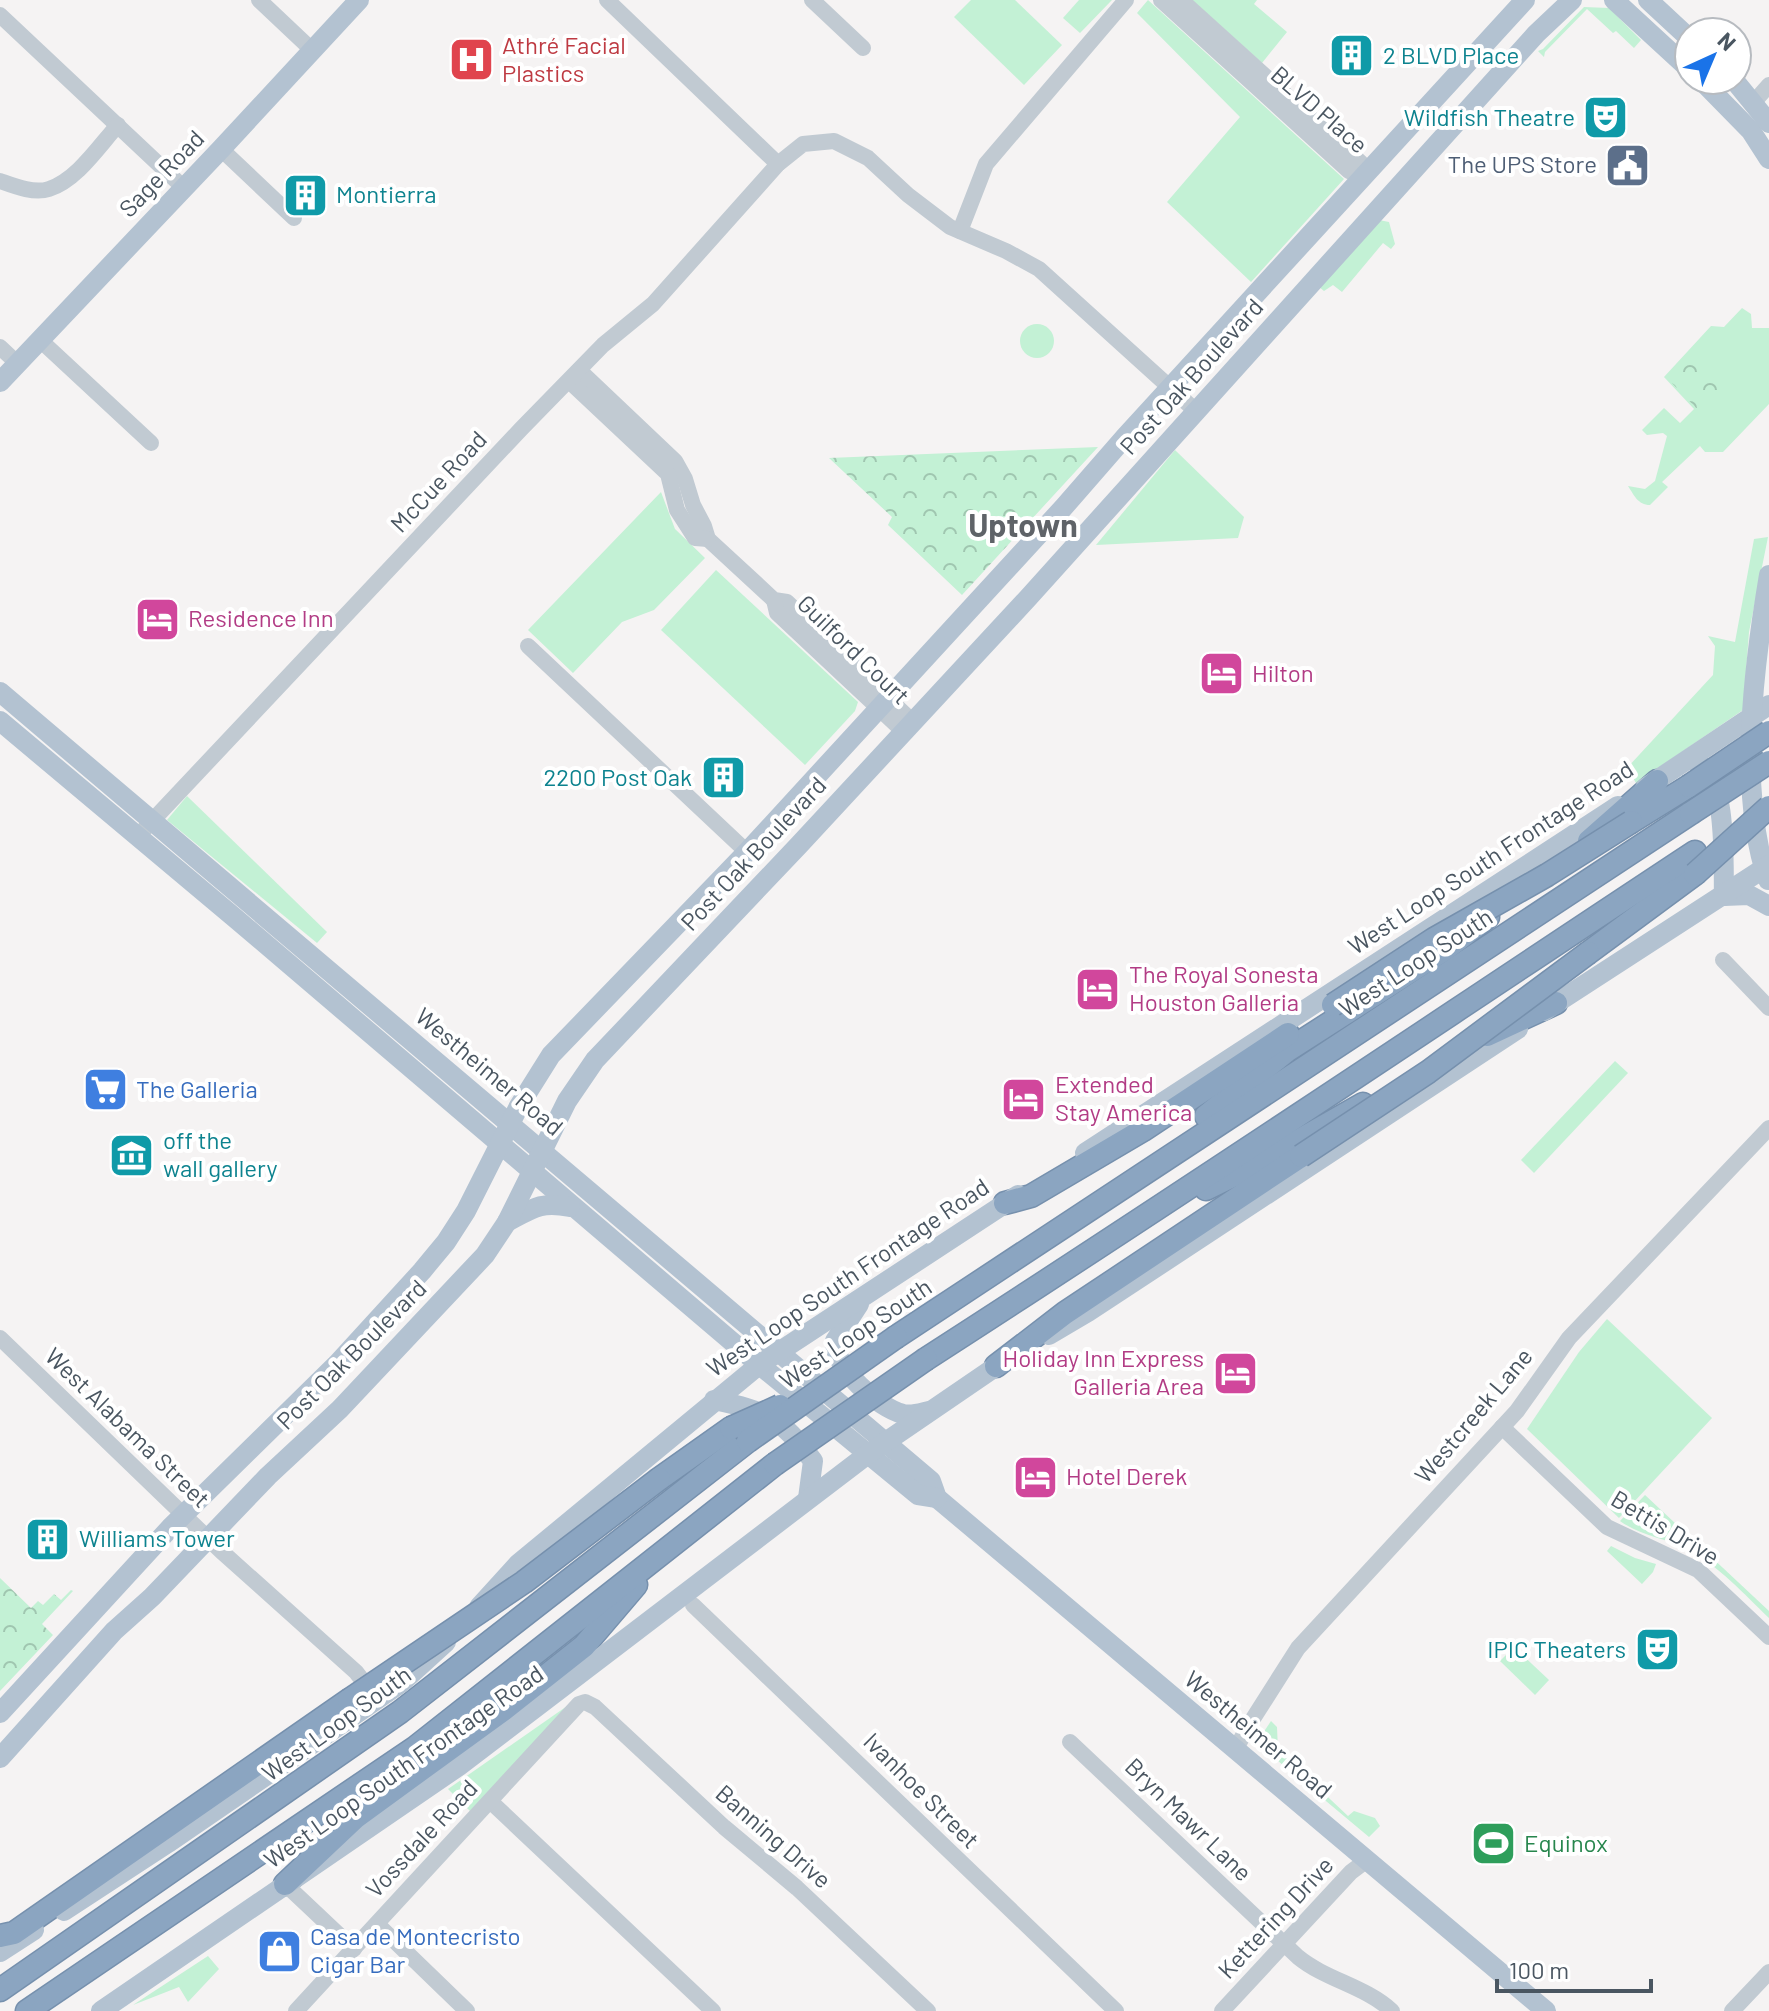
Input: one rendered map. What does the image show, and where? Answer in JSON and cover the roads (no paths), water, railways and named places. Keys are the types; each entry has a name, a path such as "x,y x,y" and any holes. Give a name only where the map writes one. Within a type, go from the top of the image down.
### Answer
{"highway":[{"path":"1005,1203 1031,1196 1143,1130 1434,939 1547,875 1769,732"},
{"name":"West Loop South","path":"0,1990 400,1712 740,1435 821,1388 1769,762"},
{"path":"1111,1194 1288,1050 1447,948 1588,841 1657,781"},
{"path":"996,1366 1065,1313 1428,1072 1588,953 1769,805"},
{"path":"27,2011 416,1747 775,1464 926,1359 1148,1217 1229,1159 1695,863"},
{"path":"1148,1217 1263,1161 1470,1043 1556,1003"},
{"path":"0,1936 14,1933 348,1711 659,1479 740,1435"},
{"path":"285,1884 356,1817 503,1710 584,1646 667,1548"},
{"path":"35,2011 62,1989"}],"main road":[{"name":"Sage Road","path":"0,382 359,0"},
{"name":"Post Oak Boulevard","path":"0,1713 183,1516 337,1364 413,1280 456,1227 510,1124 551,1055 747,852 1525,0"},
{"name":"Post Oak Boulevard","path":"0,1758 114,1631 152,1597 268,1476 340,1409 492,1247 567,1101 595,1060 909,727 1536,34 1572,0"},
{"path":"1614,0 1673,54"},
{"path":"1648,0 1673,23"},
{"path":"1717,96 1751,131 1769,159"},
{"path":"1749,96 1769,123"},
{"path":"1364,177 1388,200"},
{"path":"1024,551 1048,574"},
{"path":"1767,872 1754,801 1761,710 1756,659 1769,575"},
{"name":"Westheimer Road","path":"0,692 48,734 235,918 343,1011 759,1365 918,1495 937,1498"},
{"path":"0,709 12,719 48,734"},
{"name":"West Loop South Frontage Road","path":"0,1952 168,1843 348,1711 401,1683 426,1662 518,1564 721,1394 779,1350 1657,781 1761,710"},
{"name":"Westheimer Road","path":"0,721 294,942 931,1481 937,1498 1546,2011"},
{"path":"1688,760 1711,774 1724,831 1724,896 1749,895 1769,906"},
{"name":"West Loop South Frontage Road","path":"101,2011 459,1766 808,1498 996,1366 1088,1312 1556,1003 1767,872"},
{"path":"235,918 246,919 294,942"},
{"path":"677,925 702,947"},
{"path":"343,1011 392,1040 401,1032"},
{"path":"507,1222 539,1204 573,1207"},
{"path":"413,1280 431,1300 422,1321"},
{"path":"866,1294 835,1341 838,1359 865,1390 895,1411 906,1415 932,1410"},
{"path":"723,1334 735,1370 721,1394 772,1416 794,1435 813,1461 808,1498"},
{"path":"337,1364 332,1391 340,1409"},
{"path":"0,1713 21,1733"}],"street":[{"path":"259,0 312,50"},
{"path":"607,0 778,164"},
{"path":"812,0 863,48"},
{"path":"960,231 986,164 1126,0"},
{"name":"BLVD Place","path":"1161,0 1349,171 1364,177"},
{"name":"BLVD Place","path":"1181,0 1361,163 1364,177"},
{"path":"0,15 184,188"},
{"path":"1754,102 1769,85"},
{"path":"0,181 17,187 47,190 77,170 118,125"},
{"name":"McCue Road","path":"144,830 574,375 603,345 653,304 778,164 803,144 834,141 868,158 908,195 960,231 1039,269 1197,412"},
{"path":"221,149 294,218"},
{"path":"39,339 151,443"},
{"path":"0,347 17,363"},
{"name":"Guilford Court","path":"574,375 607,406 668,474 677,510 695,538 708,539 774,600 777,613 909,727"},
{"path":"528,646 747,852"},
{"path":"1723,960 1769,1008"},
{"name":"Westcreek Lane","path":"1235,1750 1298,1648 1502,1427 1531,1393 1569,1338 1769,1128"},
{"name":"West Alabama Street","path":"0,1338 183,1516 364,1681 366,1699 348,1711"},
{"name":"Bettis Drive","path":"1502,1427 1607,1527 1698,1570 1769,1637"},
{"name":"Ivanhoe Street","path":"693,1605 865,1767 907,1814 1116,2011"},
{"name":"Vossdale Road","path":"298,2010 579,1704 585,1702"},
{"name":"Banning Drive","path":"585,1702 595,1707 724,1827 797,1888 928,2011"},
{"name":"Bryn Mawr Lane","path":"1070,1742 1284,1945 1318,1972 1375,1998 1392,2011"},
{"path":"490,1801 713,2011"},
{"name":"Kettering Drive","path":"1222,2011 1351,1872 1367,1860"},
{"path":"285,1884 354,1949"},
{"path":"377,1924 467,2011"},
{"path":"1732,2011 1769,1972"}],"place":[{"name":"2 BLVD Place","path":"1352,56"},
{"name":"Athré Facial Plastics","path":"471,60"},
{"name":"Wildfish Theatre","path":"1606,118"},
{"name":"The UPS Store","path":"1628,165"},
{"name":"Montierra","path":"305,195"},
{"name":"Residence Inn","path":"157,619"},
{"name":"Hilton","path":"1221,674"},
{"name":"2200 Post Oak","path":"723,778"},
{"name":"The Royal Sonesta Houston Galleria","path":"1098,989"},
{"name":"The Galleria","path":"105,1090"},
{"name":"Extended Stay America","path":"1024,1099"},
{"name":"off the wall gallery","path":"132,1155"},
{"name":"Holiday Inn Express Galleria Area","path":"1235,1373"},
{"name":"Hotel Derek","path":"1035,1477"},
{"name":"Williams Tower","path":"48,1539"},
{"name":"IPIC Theaters","path":"1657,1650"},
{"name":"Equinox","path":"1493,1844"},
{"name":"Casa de Montecristo Cigar Bar","path":"279,1951"}],"district":[{"name":"Uptown","path":"1023,526"}]}
